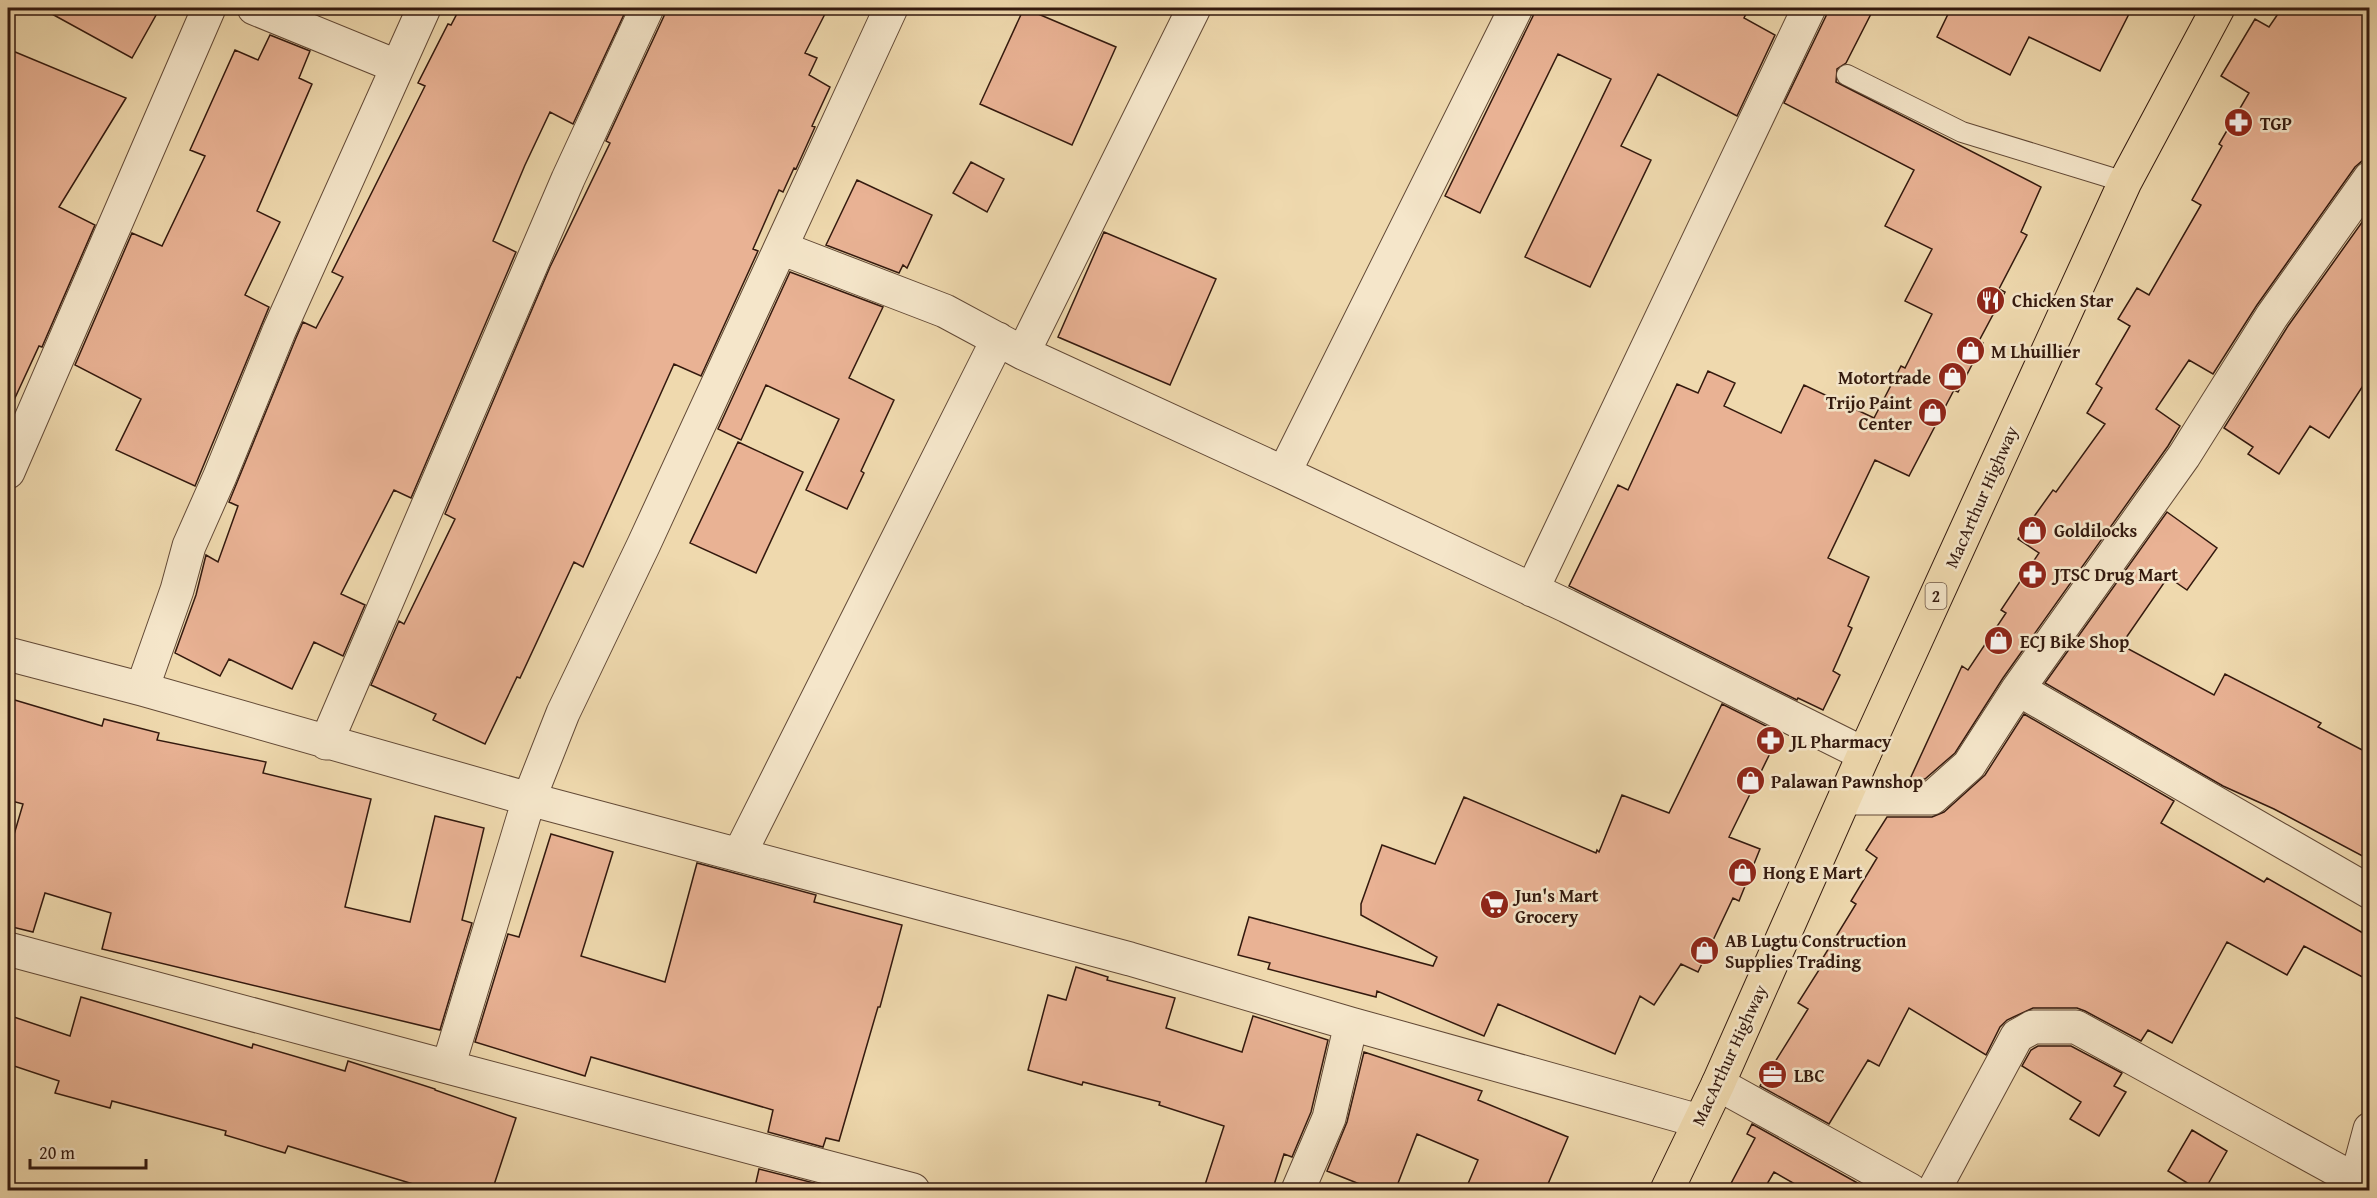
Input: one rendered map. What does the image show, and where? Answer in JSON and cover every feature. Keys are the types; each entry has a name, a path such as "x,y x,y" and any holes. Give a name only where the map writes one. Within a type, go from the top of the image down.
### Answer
{"highway":[{"name":"MacArthur Highway","path":"1667,1191 1718,1083 1864,754 2124,182 2218,8"}],"street":[{"path":"8,472 209,8"},
{"path":"254,8 396,66"},
{"path":"142,688 177,590 189,546 220,477 279,331 424,8"},
{"path":"326,742 568,179 647,8"},
{"path":"448,1067 530,799 563,713 644,544 891,8"},
{"path":"739,855 1010,346 1194,8"},
{"path":"1284,473 1516,8"},
{"path":"1532,590 1809,8"},
{"path":"1845,798 1932,798 1969,765 2018,689 2184,456 2272,316 2370,178"},
{"path":"781,248 945,311 1010,346 1532,590 1864,754"},
{"path":"8,654 142,688 530,799 1130,959 1351,1024 1699,1121"},
{"path":"2018,689 2370,892"},
{"path":"8,949 913,1191"},
{"path":"1298,1191 1329,1118 1351,1024"},
{"path":"1934,1191 2017,1036 2033,1027 2076,1027 2363,1184 2370,1129"},
{"path":"1718,1083 1910,1191"}],"lane":[{"path":"1846,75 1962,132 2124,182"}],"building":[{"path":"41,8 160,8 132,58"},
{"path":"460,8 627,8 573,124 550,112 525,165 493,241 516,252 411,498 394,490 341,594 365,605 343,656 314,642 292,689 229,659 220,676 175,653 196,595 206,555 218,562 238,506 229,502 296,338 303,322 316,328 343,277 332,272 425,86 418,83 448,24 451,25"},
{"path":"666,8 828,8 805,53 817,58 809,75 830,87 796,169 794,168 783,192 779,190 753,249 758,251 701,376 674,364 583,567 574,562 520,678 517,677 485,744 433,720 436,714 371,685 399,621 404,624 455,519 445,514 550,267 610,143 606,141"},
{"path":"1024,8 1116,47 1072,145 980,104"},
{"path":"1535,8 1749,8 1744,18 1775,35 1737,116 1658,74 1621,146 1651,160 1590,287 1525,257 1611,79 1558,54 1480,213 1445,196"},
{"path":"1828,8 1874,8 1846,63 1837,69 1836,82 2041,187 2021,232 2027,235 1999,289 2005,292 1979,341 1983,343 1958,392 1954,390 1909,476 1875,460 1828,558 1869,577 1848,626 1852,628 1833,671 1840,675 1823,710 1798,698 1797,700 1569,586 1618,485 1628,490 1677,384 1698,393 1708,371 1735,383 1724,406 1781,433 1804,385 1874,418 1901,366 1905,368 1932,314 1905,301 1932,249 1885,226 1914,170 1784,103"},
{"path":"1951,8 2132,8 2100,71 2029,37 2010,75 1937,37"},
{"path":"2282,8 2370,8 2370,160 2362,161 2355,167 2257,305 2213,374 2189,360 2156,409 2180,426 2168,446 2003,678 1955,753 1925,779 1910,779 1962,666 1968,670 2006,613 2001,610 2039,553 2018,539 2053,490 2056,492 2105,424 2087,413 2102,388 2096,384 2130,326 2118,319 2137,288 2149,295 2201,205 2192,200 2222,146 2219,144 2249,93 2221,76 2255,19 2269,27"},
{"path":"270,35 310,51 299,78 312,84 257,211 280,222 245,295 269,307 195,486 116,450 141,399 75,365 132,233 162,246 205,156 190,150 235,50 258,60"},
{"path":"8,49 126,98 59,207 95,225 42,347 39,346 8,413"},
{"path":"971,162 1004,179 987,212 953,193"},
{"path":"857,180 932,215 907,268 903,265 899,273 826,245"},
{"path":"2370,211 2370,375 2329,438 2310,426 2279,474 2248,454 2253,447 2224,428 2288,326"},
{"path":"1104,232 1216,279 1170,385 1058,337"},
{"path":"790,272 883,307 849,378 894,400 861,471 864,473 847,509 806,490 839,419 766,385 741,440 718,429"},
{"path":"738,442 803,472 756,573 690,543"},
{"path":"2167,512 2217,548 2187,590 2168,577 2121,645 2214,695 2225,674 2321,723 2318,727 2370,754 2370,860 2274,809 2223,786 2045,683"},
{"path":"8,698 102,726 104,719 159,733 157,740 266,762 263,773 371,799 345,907 410,922 435,816 484,828 462,920 472,923 440,1030 102,949 111,913 45,893 33,932 8,926 8,855 23,804 8,800"},
{"path":"1722,704 1780,733 1729,837 1760,849 1739,901 1733,898 1698,972 1681,964 1654,1005 1640,996 1615,1054 1498,1004 1484,1036 1377,991 1376,997 1268,969 1270,963 1238,955 1249,917 1433,966 1437,957 1361,915 1361,904 1382,845 1435,864 1464,797 1596,853 1597,850 1599,852 1622,795 1669,813"},
{"path":"2024,714 2174,801 2161,823 2264,882 2267,878 2370,937 2370,981 2304,946 2287,975 2227,942 2172,1043 2148,1030 2141,1041 2077,1008 2033,1008 2007,1020 2000,1027 1986,1055 1909,1008 1879,1066 1868,1060 1829,1124 1760,1086 1808,1009 1798,1003 1856,904 1851,901 1877,858 1866,850 1887,817 1932,817 1944,812 1985,775"},
{"path":"551,834 613,852 581,956 665,982 697,863 816,895 814,902 902,925 880,1007 878,1007 839,1141 826,1138 823,1147 768,1132 773,1110 591,1057 585,1076 475,1042 508,934 519,937"},
{"path":"1076,967 1108,977 1107,980 1175,998 1166,1028 1242,1052 1253,1016 1328,1040 1311,1112 1292,1157 1284,1154 1272,1191 1203,1191 1224,1126 1159,1105 1160,1102 1083,1082 1082,1085 1028,1070 1048,995 1066,1000"},
{"path":"81,997 252,1048 253,1044 345,1071 348,1061 516,1118 492,1191 436,1191 288,1146 285,1153 225,1135 226,1131 112,1101 110,1108 55,1093 59,1081 8,1064 8,1015 70,1036"},
{"path":"2038,1046 2071,1046 2122,1073 2114,1086 2126,1092 2099,1136 2070,1119 2081,1102 2022,1066 2031,1050"},
{"path":"1364,1052 1482,1091 1478,1100 1568,1137 1545,1191 1465,1191 1478,1160 1417,1134 1395,1191 1377,1191 1327,1171 1347,1122"},
{"path":"1752,1124 1872,1191 1807,1191 1774,1172 1763,1191 1727,1191 1755,1138 1747,1134"},
{"path":"2192,1130 2227,1151 2204,1191 2200,1191 2168,1171"},
{"path":"759,1169 814,1183 813,1191 754,1191"}],"place":[{"name":"TGP","path":"2239,123"},
{"name":"Chicken Star","path":"1991,300"},
{"name":"M Lhuillier","path":"1970,351"},
{"name":"Motortrade","path":"1952,377"},
{"name":"Trijo Paint Center","path":"1933,412"},
{"name":"Goldilocks","path":"2033,530"},
{"name":"JTSC Drug Mart","path":"2033,574"},
{"name":"ECJ Bike Shop","path":"1999,641"},
{"name":"JL Pharmacy","path":"1770,741"},
{"name":"Palawan Pawnshop","path":"1750,781"},
{"name":"Hong E Mart","path":"1742,872"},
{"name":"Jun's Mart Grocery","path":"1494,905"},
{"name":"AB Lugtu Construction Supplies Trading","path":"1704,950"},
{"name":"LBC","path":"1773,1075"}]}
